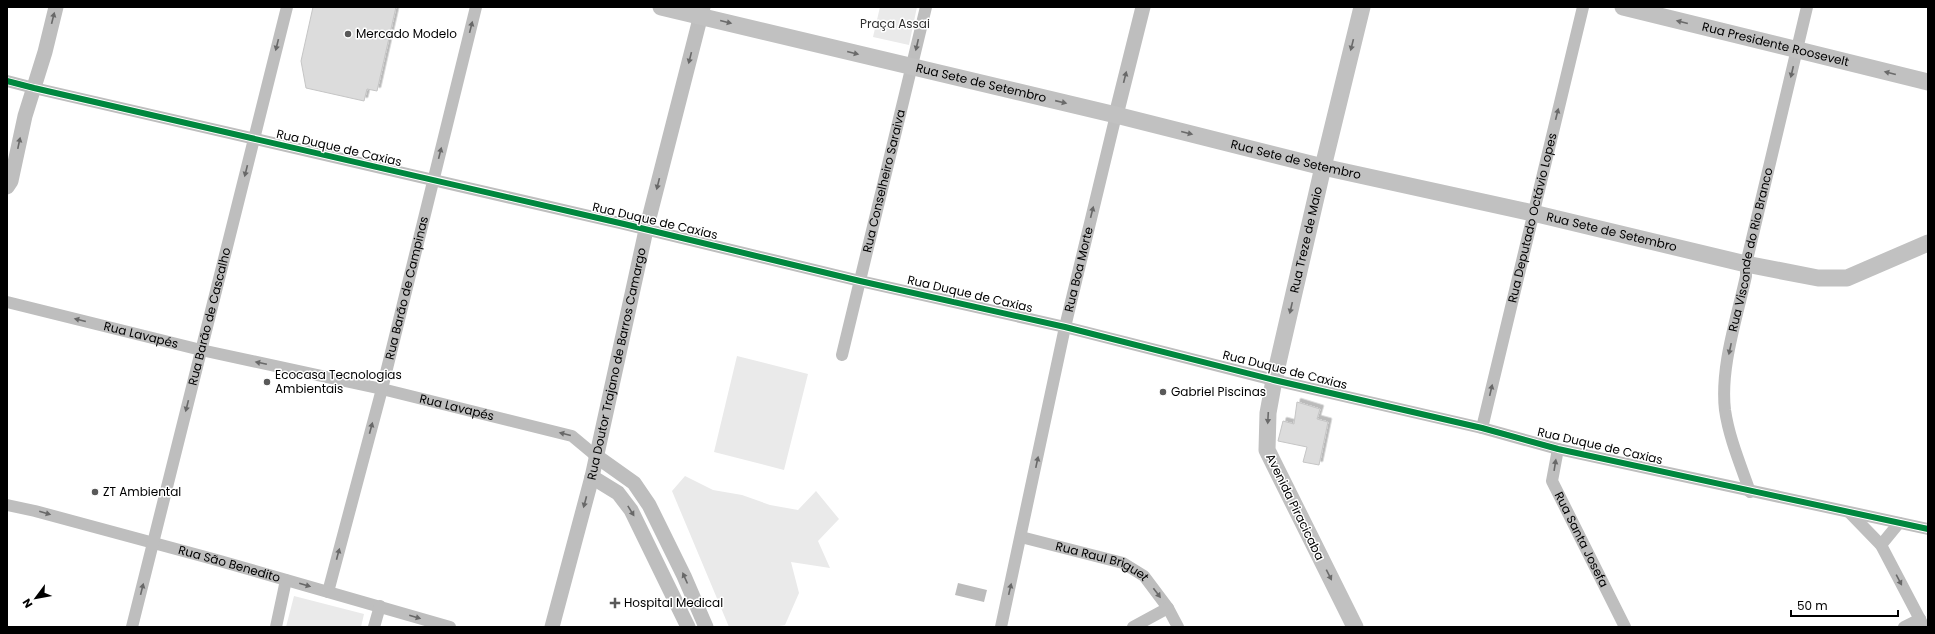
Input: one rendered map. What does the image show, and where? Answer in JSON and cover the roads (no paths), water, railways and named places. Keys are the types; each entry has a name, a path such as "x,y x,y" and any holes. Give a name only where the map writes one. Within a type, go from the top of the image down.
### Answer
{"main road":[{"name":"Rua Sete de Setembro","path":"661,7 702,12 912,67 1116,115 1322,167 1534,213 1746,264 1818,278 1847,278 1928,243"},
{"name":"Rua Treze de Maio","path":"1274,380 1322,167 1362,7"},
{"name":"Rua Presidente Roosevelt","path":"1623,7 1928,82"},
{"name":"Avenida Piracicaba","path":"1274,380 1268,413 1267,450 1355,627"}],"street":[{"path":"7,198 25,116 45,52 56,7"},
{"name":"Rua Barão de Cascalho","path":"132,627 154,544 287,7"},
{"name":"Rua Barão de Campinas","path":"328,592 382,389 476,7"},
{"name":"Rua Conselheiro Saraiva","path":"842,355 926,7"},
{"name":"Rua Boa Morte","path":"1001,627 1065,327 1143,7"},
{"name":"Rua Deputado Octávio Lopes","path":"1482,428 1583,7"},
{"name":"Rua Visconde do Rio Branco","path":"1750,492 1735,448 1725,411 1724,378 1746,276 1746,264 1808,7"},
{"name":"Rua Doutor Trajano de Barros Camargo","path":"552,627 592,477 646,230 702,12"},
{"name":"Rua Duque de Caxias","path":"7,80 34,88 860,281 1065,327 1274,380 1482,428 1558,449 1750,492 1928,529"},
{"name":"Rua Lavapés","path":"7,302 201,350 382,389 572,436 596,456"},
{"name":"Rua Santa Josefa","path":"1558,449 1552,481 1625,627"},
{"path":"596,456 634,483 649,505 684,576 706,627"},
{"path":"592,477 618,493 632,510 688,627"},
{"name":"Rua São Benedito","path":"7,505 34,510 380,606 450,627"},
{"path":"1850,513 1881,545 1922,623 1904,627"},
{"path":"1881,545 1899,523"},
{"name":"Rua Raul Briguet","path":"1021,537 1123,563 1144,576 1168,608 1178,627"},
{"path":"276,627 286,580"},
{"path":"374,627 380,606"},
{"path":"1133,627 1168,608"}],"place":[{"name":"Mercado Modelo","path":"348,34"},
{"name":"Ecocasa Tecnologias Ambientais","path":"267,382"},
{"name":"Gabriel Piscinas","path":"1163,392"},
{"name":"ZT Ambiental","path":"95,492"},
{"name":"Hospital Medical","path":"615,603"}],"park label":[{"name":"Praça Assai","path":"895,24"}]}
